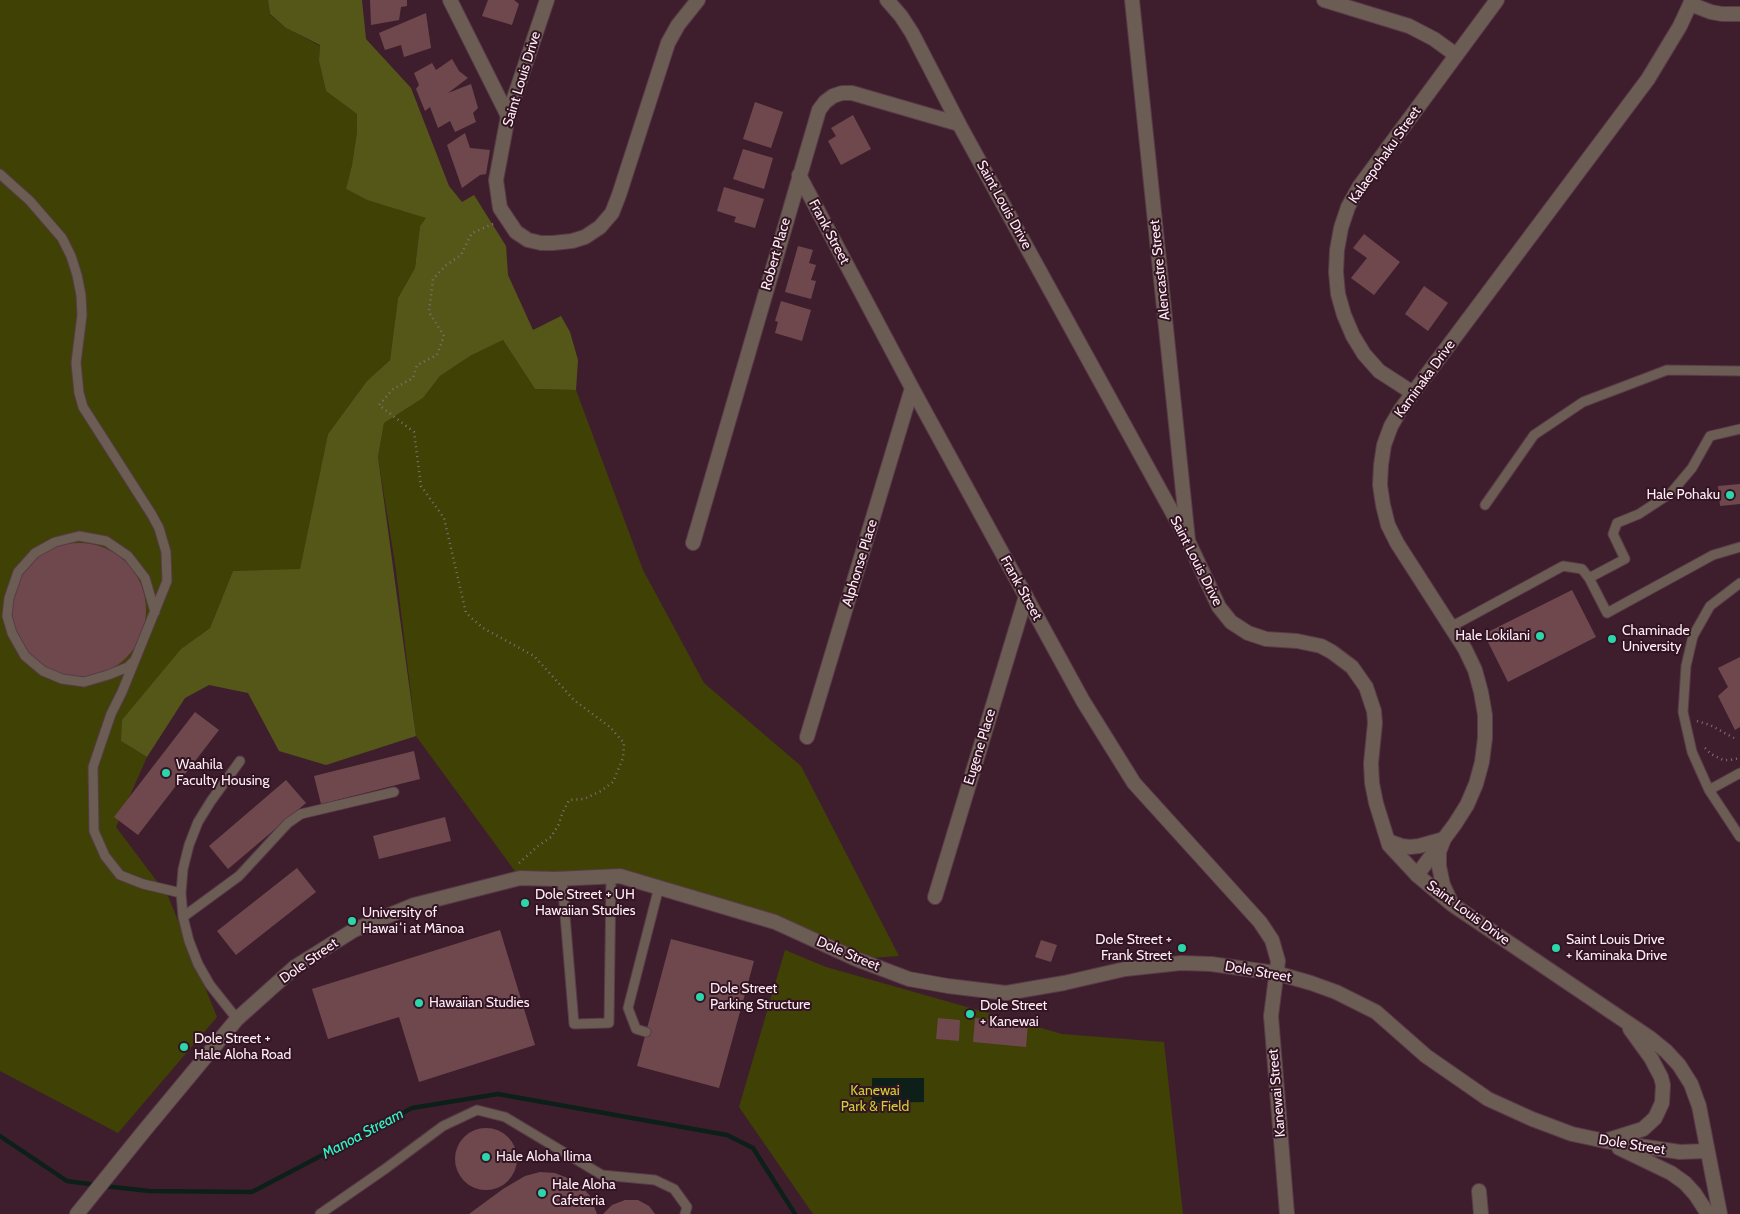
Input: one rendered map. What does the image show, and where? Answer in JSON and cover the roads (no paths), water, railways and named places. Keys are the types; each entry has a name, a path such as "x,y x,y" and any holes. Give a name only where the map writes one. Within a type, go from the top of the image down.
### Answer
{"street":[{"path":"450,0 508,116"},
{"name":"Saint Louis Drive","path":"547,0 508,116 496,180 500,208 506,218 516,232 528,240 541,243 572,241 585,237 600,227 612,213 668,43 678,25 698,0"},
{"name":"Saint Louis Drive","path":"887,0 912,33 959,124 1188,541 1214,599 1224,615 1239,628 1257,637 1297,641 1321,646 1342,658 1360,676 1371,699 1374,711 1376,723 1371,763 1372,783 1389,845 1417,875 1453,905 1650,1038 1666,1051 1691,1084 1699,1106 1706,1151 1713,1172 1720,1214"},
{"name":"Alencastre Street","path":"1132,0 1188,541"},
{"path":"1324,0 1409,26 1434,39 1456,56"},
{"name":"Kalaepohaku Street","path":"1413,393 1379,371 1364,354 1353,336 1338,294 1337,250 1341,228 1348,207 1359,187 1497,0"},
{"path":"1691,2 1710,12 1740,14"},
{"name":"Kaminaka Drive","path":"1417,875 1467,805 1476,784 1482,762 1485,715 1477,678 1466,649 1397,543 1388,524 1380,485 1384,445 1394,420 1413,393 1648,79 1680,26 1691,2"},
{"name":"Robert Place","path":"693,543 819,110 828,99 837,94 852,93 959,124"},
{"name":"Frank Street","path":"799,175 912,388 1083,701 1134,783 1267,931 1272,940 1278,961 1276,973"},
{"name":"Alphonse Place","path":"807,737 912,388"},
{"name":"Eugene Place","path":"935,898 1026,596"},
{"path":"1388,841 1410,847 1444,839"},
{"path":"1444,839 1439,852 1440,876 1453,905"},
{"name":"Dole Street","path":"82,1209 237,1019 295,967 354,930 414,905 520,878 562,879 620,876 775,922 856,959 909,979 948,986 1006,993 1064,983 1125,969 1181,963 1211,964 1276,973 1331,990 1376,1012 1426,1056 1488,1099 1532,1119 1572,1134 1605,1141 1680,1152 1706,1151"},
{"name":"Kanewai Street","path":"1276,973 1271,1016 1287,1214"},
{"path":"1605,1141 1643,1129 1655,1118 1662,1103 1663,1085 1660,1077 1651,1058 1625,1021"},
{"path":"1605,1141 1671,1173 1688,1186 1708,1214"},
{"path":"1479,1191 1481,1214"}],"lane":[{"path":"0,174 36,208 62,238 71,256 81,295 82,315 76,363 79,393 84,407 152,515 159,528 166,552 167,581 110,714 93,767 94,831 105,856 120,875 143,884 181,893"},
{"path":"1485,505 1534,435 1583,402 1667,370 1740,371"},
{"path":"1589,578 1625,559 1613,534 1617,522 1640,514 1671,493 1692,468 1710,436 1740,430"},
{"path":"134,661 128,666 108,675 84,682 62,679 43,671 24,656 9,624 7,616 9,598 18,572 35,553 55,542 79,536 106,541 128,556 145,578 155,612"},
{"path":"1451,626 1564,566 1582,569 1589,578 1607,613 1713,555 1740,547"},
{"path":"1740,583 1710,606 1692,636 1686,666 1683,712 1692,752 1709,790 1740,837"},
{"path":"237,1019 210,985 198,964 189,941 183,917 181,893 183,869 198,822 210,801 240,761"},
{"path":"1709,790 1740,773"},
{"path":"183,917 239,876 288,823 301,814 394,792"},
{"path":"562,879 574,1024 609,1023 612,877"},
{"path":"646,1032 636,1028 628,1008 659,887"},
{"path":"320,1214 385,1169 442,1126 477,1110 505,1118 602,1175 654,1180 674,1189 687,1207 685,1214"}],"waterway":[{"name":"Manoa Stream","path":"104,1186 149,1191 252,1192 412,1108 498,1094 727,1135 753,1148 795,1214"},
{"name":"Manoa Stream","path":"0,1136 67,1181 96,1185"}],"place":[{"name":"Hale Pohaku","path":"1730,495"},
{"name":"Hale Lokilani","path":"1540,636"},
{"name":"Chaminade University","path":"1612,639"},
{"name":"Waahila Faculty Housing","path":"166,773"},
{"name":"Dole Street + UH Hawaiian Studies","path":"525,903"},
{"name":"University of Hawaiʻi at Mānoa","path":"352,921"},
{"name":"Dole Street + Frank Street","path":"1182,948"},
{"name":"Saint Louis Drive + Kaminaka Drive","path":"1556,948"},
{"name":"Dole Street Parking Structure","path":"700,997"},
{"name":"Hawaiian Studies","path":"419,1003"},
{"name":"Dole Street + Kanewai","path":"970,1014"},
{"name":"Dole Street + Hale Aloha Road","path":"184,1047"},
{"name":"Hale Aloha Ilima","path":"486,1157"},
{"name":"Hale Aloha Cafeteria","path":"542,1193"}],"park label":[{"name":"Kanewai Park & Field","path":"875,1100"}]}
